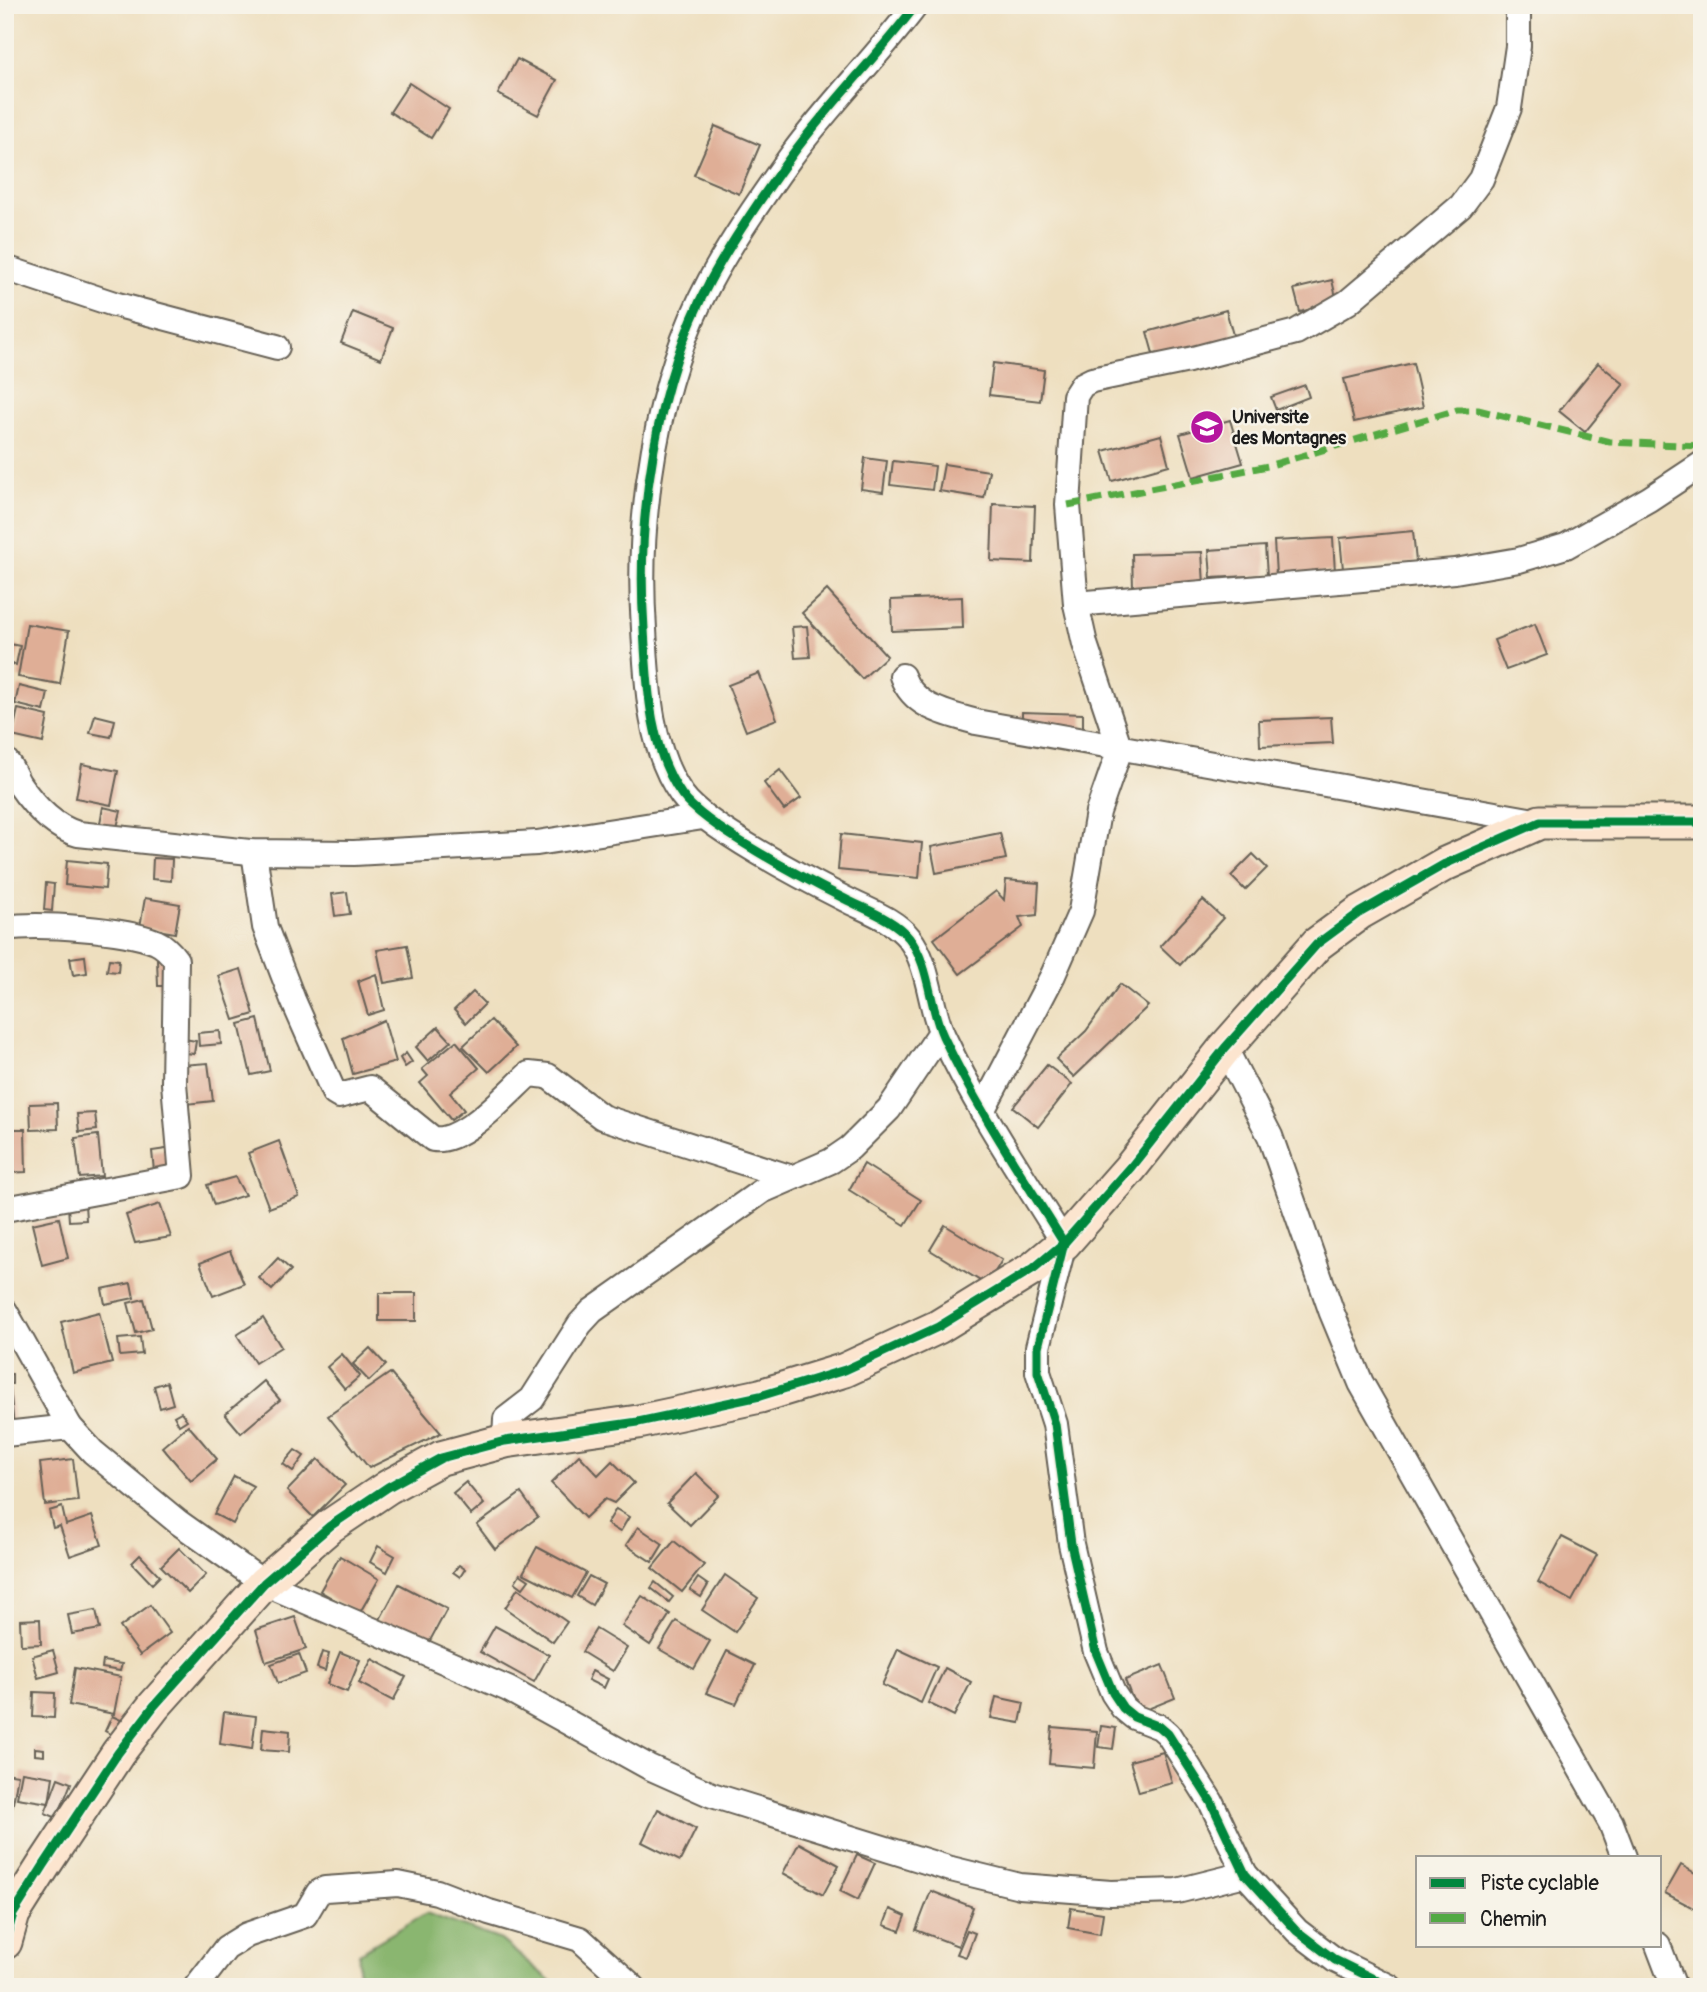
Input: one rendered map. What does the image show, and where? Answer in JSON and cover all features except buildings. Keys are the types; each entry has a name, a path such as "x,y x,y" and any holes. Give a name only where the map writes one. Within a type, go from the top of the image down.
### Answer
{"street":[{"path":"916,5 792,155 710,281 682,346 652,456 641,536 648,696 664,758 682,795 703,817 828,890 888,920 907,935 916,951 941,1032 982,1111 1064,1243 1038,1347 1038,1372 1055,1424 1071,1544 1096,1652 1123,1708 1134,1717 1160,1727 1168,1734 1211,1802 1245,1874 1281,1915 1335,1960 1390,1987"},
{"path":"982,1111 1053,975 1081,911 1098,812 1120,749 1085,644 1076,604 1068,505 1075,396 1082,385 1092,380 1189,360 1296,332 1348,302 1461,206 1480,179 1509,108 1518,46 1518,5"},
{"path":"5,268 114,304 277,347"},
{"path":"1076,604 1441,572 1519,560 1566,546 1649,499 1702,464"},
{"path":"902,676 907,689 918,701 943,712 976,722 1120,749 1540,822 1702,822"},
{"path":"5,760 19,784 51,822 62,830 78,834 250,852 354,853 537,843 703,817"},
{"path":"5,1942 13,1914 118,1753 154,1706 264,1583 330,1526 388,1487 441,1458 505,1441 666,1416 760,1396 845,1370 938,1327 1034,1268 1064,1243 1131,1167 1225,1048 1317,944 1359,912 1445,864 1540,822"},
{"path":"250,852 255,859 265,927 293,1000 334,1093 339,1096 370,1088 433,1139 442,1141 459,1135 529,1074 538,1073 548,1076 602,1116 789,1177"},
{"path":"5,928 78,929 149,940 170,951 176,960 174,1083 182,1176 5,1209"},
{"path":"505,1441 506,1419 532,1398 580,1324 592,1311 762,1191 831,1161 850,1148 889,1109 941,1032"},
{"path":"1225,1048 1270,1136 1332,1313 1361,1382 1591,1787 1611,1824 1624,1856"},
{"path":"5,1311 70,1427 93,1452 178,1521 264,1583 508,1689 649,1768 712,1795 951,1869 1020,1886 1111,1893 1177,1891 1245,1874"},
{"path":"5,1434 70,1427"},
{"path":"196,1987 226,1948 247,1935 305,1915 318,1893 325,1889 397,1884 438,1892 489,1912 580,1939 633,1987"},
{"path":"1658,1946 1674,1987"}],"green space":[{"path":"426,1913 501,1940 558,1987 357,1987 359,1953"}],"marked path":[{"path":"1068,505 1268,466 1457,410 1478,410 1610,442 1702,446"}],"cycle path":[{"path":"916,5 807,136 760,200 710,281 691,320 676,362 654,450 643,541 642,586 647,671 656,736 671,777 694,808 758,852 888,920 903,931 916,949 938,1024 956,1063 1064,1243 1038,1347 1038,1372 1055,1424 1071,1544 1096,1652 1113,1693 1123,1708 1134,1717 1160,1727 1168,1734 1211,1802 1245,1874 1297,1931 1335,1960 1390,1987"},
{"path":"5,1942 13,1914 118,1753 154,1706 264,1583 330,1526 388,1487 441,1458 505,1441 638,1422 760,1396 845,1370 938,1327 1034,1268 1064,1243 1131,1167 1225,1048 1317,944 1359,913 1445,864 1540,822 1702,822"}],"place":[{"name":"Universite des Montagnes","path":"1207,427"}]}
